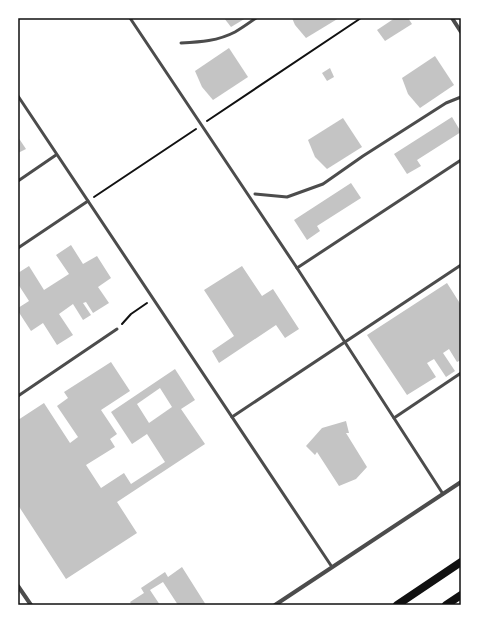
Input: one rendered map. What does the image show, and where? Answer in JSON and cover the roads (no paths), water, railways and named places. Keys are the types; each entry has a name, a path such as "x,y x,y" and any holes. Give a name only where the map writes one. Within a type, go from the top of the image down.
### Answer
{"main road":[{"path":"397,605 461,562"},
{"path":"446,605 461,595"}],"street":[{"path":"452,18 461,32"},
{"path":"275,605 461,482"},
{"path":"18,586 31,605"}],"lane":[{"path":"130,18 297,268 443,494"},
{"path":"181,43 221,38 235,32 256,18"},
{"path":"18,96 332,567"},
{"path":"254,194 287,196 323,184 363,156 446,103 461,97"},
{"path":"18,181 56,155"},
{"path":"297,268 461,160"},
{"path":"18,248 88,201"},
{"path":"232,417 461,264"},
{"path":"18,396 117,329"},
{"path":"394,418 461,373"}]}
